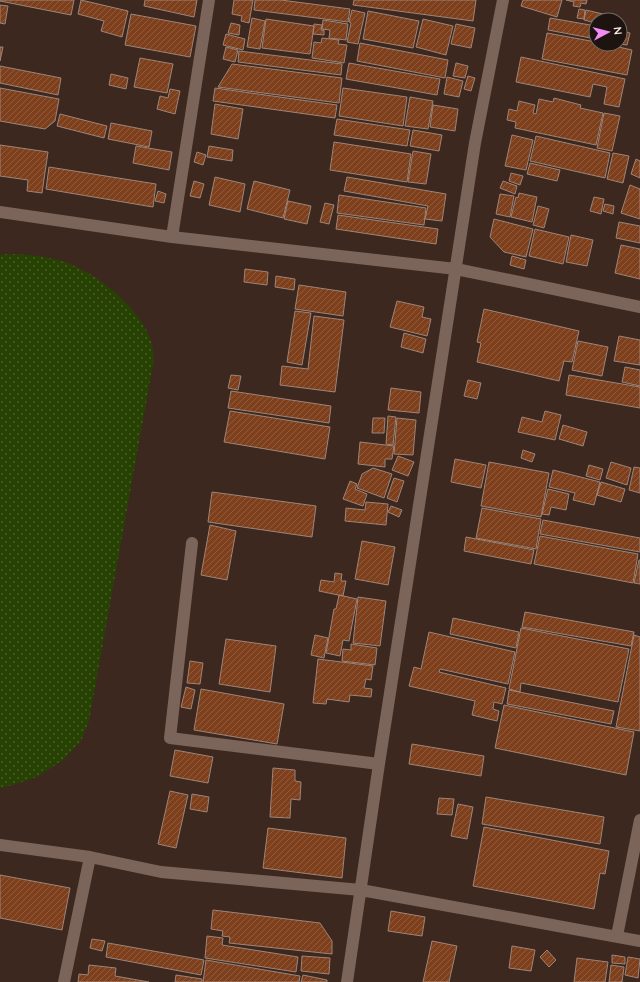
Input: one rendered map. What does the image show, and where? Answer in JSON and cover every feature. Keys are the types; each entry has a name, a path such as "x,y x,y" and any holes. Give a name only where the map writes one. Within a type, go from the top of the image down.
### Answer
{"street":[{"path":"172,237 209,0"},
{"path":"347,982 379,764 475,143 503,0"},
{"path":"0,212 172,237 456,269 640,307"},
{"path":"192,542 170,738 379,764"},
{"path":"618,936 640,820"},
{"path":"0,845 90,857 161,872 360,890 640,941"},
{"path":"64,982 90,857"}],"green space":[{"path":"0,255 30,255 54,259 68,263 97,279 112,290 136,314 151,341 154,359 89,721 81,741 63,760 37,777 0,788"}],"building":[{"path":"0,0 74,0 71,15"},
{"path":"81,0 128,11 122,37 101,31 104,21 78,14"},
{"path":"145,0 197,0 194,17 144,6"},
{"path":"234,0 253,0 249,23 241,21 242,16 232,14"},
{"path":"255,0 281,0 350,9 348,22 254,10"},
{"path":"354,0 476,0 473,21 353,5"},
{"path":"523,0 562,0 557,17 521,6"},
{"path":"566,0 587,0 586,4 581,3 580,7 573,6 574,2"},
{"path":"0,5 8,6 5,24 0,23"},
{"path":"579,9 585,10 584,19 577,18"},
{"path":"352,10 365,13 358,44 347,42"},
{"path":"586,10 594,12 588,12 588,21 584,20"},
{"path":"368,11 419,21 413,48 363,39"},
{"path":"131,14 196,26 190,57 125,45"},
{"path":"252,18 265,21 260,49 247,47"},
{"path":"550,18 588,25 588,38 548,30"},
{"path":"266,19 314,26 310,54 262,48"},
{"path":"423,19 453,26 446,55 416,47"},
{"path":"323,20 348,24 346,40 329,38 330,30 322,29"},
{"path":"231,23 240,25 239,35 228,33"},
{"path":"314,24 322,25 321,30 324,30 324,35 313,34"},
{"path":"456,24 475,28 471,48 451,44"},
{"path":"547,33 588,41 588,52 628,52 628,49 632,50 627,75 542,59"},
{"path":"226,34 245,39 243,50 223,45"},
{"path":"322,38 339,40 338,44 347,45 344,63 312,58 314,42 321,43"},
{"path":"360,43 448,60 445,78 357,61"},
{"path":"0,47 3,47 0,61"},
{"path":"226,47 238,50 235,62 223,59"},
{"path":"239,51 342,64 341,75 238,62"},
{"path":"521,57 625,79 619,107 604,104 607,87 593,84 590,97 516,82"},
{"path":"140,58 173,64 167,93 134,87"},
{"path":"349,63 440,79 437,95 346,79"},
{"path":"456,63 468,66 465,78 453,76"},
{"path":"232,64 342,78 339,103 218,87"},
{"path":"0,66 61,78 58,95 0,83"},
{"path":"111,74 128,78 126,89 109,85"},
{"path":"468,76 475,78 471,91 464,89"},
{"path":"447,77 463,81 459,97 444,94"},
{"path":"0,88 59,99 55,121 45,129 0,121"},
{"path":"215,88 337,105 335,118 213,101"},
{"path":"343,88 407,97 403,126 339,116"},
{"path":"170,89 180,91 175,114 157,109 160,96 168,98"},
{"path":"410,97 433,101 428,129 405,126"},
{"path":"554,98 581,105 580,108 603,113 596,145 515,128 516,122 507,120 509,109 517,111 519,101 535,105 533,113 536,114 539,99 553,102"},
{"path":"215,104 243,109 238,139 211,134"},
{"path":"433,105 458,109 455,131 430,127"},
{"path":"604,113 620,116 612,151 597,148"},
{"path":"60,114 107,126 104,138 57,126"},
{"path":"337,119 410,130 407,146 334,135"},
{"path":"111,123 152,131 149,147 108,139"},
{"path":"413,130 442,135 439,151 410,146"},
{"path":"512,135 533,140 526,170 505,166"},
{"path":"536,136 610,153 605,178 530,161"},
{"path":"334,142 411,154 407,182 330,170"},
{"path":"0,145 48,152 42,193 27,191 28,180 0,176"},
{"path":"136,146 172,152 169,170 133,163"},
{"path":"209,146 233,150 232,161 207,157"},
{"path":"413,151 431,154 426,184 408,182"},
{"path":"197,152 206,155 203,165 194,162"},
{"path":"613,153 629,156 623,183 607,179"},
{"path":"636,159 640,161 640,178 631,174"},
{"path":"530,163 560,170 557,181 527,174"},
{"path":"49,167 156,184 153,207 46,189"},
{"path":"511,173 523,176 520,185 509,181"},
{"path":"215,177 245,184 240,212 209,205"},
{"path":"347,177 446,194 442,221 425,219 428,206 344,191"},
{"path":"194,181 204,184 200,198 190,196"},
{"path":"254,181 290,190 283,218 247,209"},
{"path":"503,181 517,186 515,194 500,188"},
{"path":"630,185 640,189 640,219 621,213"},
{"path":"158,191 166,194 164,203 155,201"},
{"path":"519,193 537,197 532,222 511,217 516,197 518,198"},
{"path":"500,194 514,196 510,217 496,214"},
{"path":"339,195 426,208 424,225 337,213"},
{"path":"594,197 604,199 601,214 590,211"},
{"path":"288,201 311,206 307,224 284,219"},
{"path":"325,203 334,205 329,224 320,222"},
{"path":"605,204 614,206 613,214 603,211"},
{"path":"538,206 549,209 544,228 533,225"},
{"path":"338,215 438,229 436,244 336,229"},
{"path":"494,219 533,229 526,257 504,252 490,237"},
{"path":"619,222 640,226 640,243 616,238"},
{"path":"535,229 569,237 563,264 529,256"},
{"path":"571,235 593,240 587,266 566,262"},
{"path":"621,245 640,249 640,279 615,273"},
{"path":"512,256 526,260 524,269 510,265"},
{"path":"245,269 268,272 267,285 244,282"},
{"path":"276,276 295,279 294,290 275,287"},
{"path":"299,285 346,292 343,316 295,309"},
{"path":"397,301 424,307 422,317 431,319 427,336 390,327"},
{"path":"484,309 579,331 572,362 564,361 559,381 477,362 481,343 477,342"},
{"path":"295,311 311,313 302,365 287,362"},
{"path":"314,316 344,320 335,392 280,385 282,366 308,369"},
{"path":"404,333 426,339 423,353 401,347"},
{"path":"619,336 640,340 640,365 614,361"},
{"path":"578,341 608,347 602,376 572,370"},
{"path":"625,367 640,370 640,386 622,382"},
{"path":"231,375 241,376 238,390 228,388"},
{"path":"569,375 640,387 640,408 566,395"},
{"path":"468,380 481,383 477,399 464,396"},
{"path":"391,388 421,392 419,413 388,410"},
{"path":"231,391 331,406 329,423 228,408"},
{"path":"230,411 330,427 325,459 224,442"},
{"path":"545,411 561,415 555,440 518,432 522,417 542,422"},
{"path":"388,416 396,417 393,445 386,444"},
{"path":"373,418 385,418 384,433 372,433"},
{"path":"397,418 416,420 413,455 394,454"},
{"path":"563,425 587,432 583,446 559,439"},
{"path":"360,442 394,446 392,459 385,459 385,467 358,464"},
{"path":"523,450 535,454 532,462 521,458"},
{"path":"398,456 414,462 408,476 392,470"},
{"path":"455,459 486,465 481,488 451,482"},
{"path":"489,462 549,473 541,517 481,506"},
{"path":"611,462 631,468 627,485 606,478"},
{"path":"589,465 603,469 600,480 586,476"},
{"path":"634,467 640,468 640,493 629,490"},
{"path":"373,468 392,474 384,498 357,488 362,474"},
{"path":"553,470 600,482 594,505 573,500 575,493 549,487"},
{"path":"394,478 404,481 397,502 387,498"},
{"path":"350,481 357,484 355,489 367,494 363,506 343,499"},
{"path":"601,482 625,489 621,502 597,495"},
{"path":"548,489 569,494 566,510 551,507 549,515 542,514"},
{"path":"212,492 316,506 312,537 208,522"},
{"path":"366,502 388,504 386,525 345,521 346,508 365,510"},
{"path":"391,506 402,510 399,517 388,512"},
{"path":"482,508 541,519 536,549 476,538"},
{"path":"543,520 640,538 640,552 540,534"},
{"path":"210,525 236,531 227,580 201,575"},
{"path":"540,536 638,554 633,583 534,564"},
{"path":"466,537 534,550 531,564 464,551"},
{"path":"362,541 395,547 388,585 355,579"},
{"path":"640,560 640,584 634,583"},
{"path":"335,573 342,574 341,581 346,581 343,596 319,591 321,580 334,582"},
{"path":"339,595 357,599 349,641 343,640 340,656 326,653 334,609 336,609"},
{"path":"358,597 386,601 380,646 353,643"},
{"path":"525,612 634,632 631,646 522,627"},
{"path":"453,618 519,632 516,648 450,634"},
{"path":"521,628 629,649 618,702 521,683 520,692 509,689"},
{"path":"429,632 515,652 508,684 440,669 439,672 506,688 502,704 494,702 493,709 499,711 497,721 472,715 475,701 409,686 414,667 421,669"},
{"path":"315,635 328,638 324,658 311,655"},
{"path":"634,635 640,637 640,731 616,727"},
{"path":"226,639 276,646 270,692 219,684"},
{"path":"351,644 377,648 375,665 342,661 343,649 351,650"},
{"path":"318,659 373,666 371,680 366,679 364,688 372,689 371,697 350,695 349,702 327,699 326,704 313,703"},
{"path":"190,661 203,663 200,684 187,683"},
{"path":"186,687 195,690 191,709 181,707"},
{"path":"201,689 284,704 277,744 194,730"},
{"path":"509,690 614,711 611,724 507,704"},
{"path":"504,705 634,732 626,775 495,748"},
{"path":"412,744 484,756 481,776 409,764"},
{"path":"175,750 213,757 208,783 170,776"},
{"path":"273,768 295,770 295,781 301,782 300,800 291,799 290,818 270,817"},
{"path":"170,791 188,795 176,848 158,844"},
{"path":"192,794 209,797 207,812 190,809"},
{"path":"486,797 604,817 600,844 482,824"},
{"path":"439,798 454,799 452,815 437,814"},
{"path":"458,804 473,807 467,839 451,836"},
{"path":"484,827 609,851 605,874 600,873 594,909 473,886"},
{"path":"268,828 346,838 342,878 263,868"},
{"path":"0,875 70,888 62,930 0,918"},
{"path":"213,910 320,923 332,941 332,954 229,943 230,937 222,936 223,931 211,929"},
{"path":"391,911 425,917 422,936 388,931"},
{"path":"207,936 223,938 222,945 298,957 296,972 205,958"},
{"path":"92,939 105,941 102,951 90,948"},
{"path":"432,941 457,946 449,982 423,982"},
{"path":"108,943 204,960 201,975 106,957"},
{"path":"512,946 535,950 531,971 509,968"},
{"path":"547,950 556,960 549,967 540,957"},
{"path":"612,955 625,957 625,964 612,963"},
{"path":"302,956 330,958 329,974 301,971"},
{"path":"628,957 640,959 638,978 625,975"},
{"path":"577,958 608,962 605,982 574,982"},
{"path":"206,960 300,976 299,982 203,982"},
{"path":"89,965 116,968 115,976 149,982 78,982 79,974 88,975"},
{"path":"611,965 624,967 622,982 609,982"},
{"path":"176,975 202,979 202,982 175,982"},
{"path":"303,975 327,980 327,982 301,982"}]}
